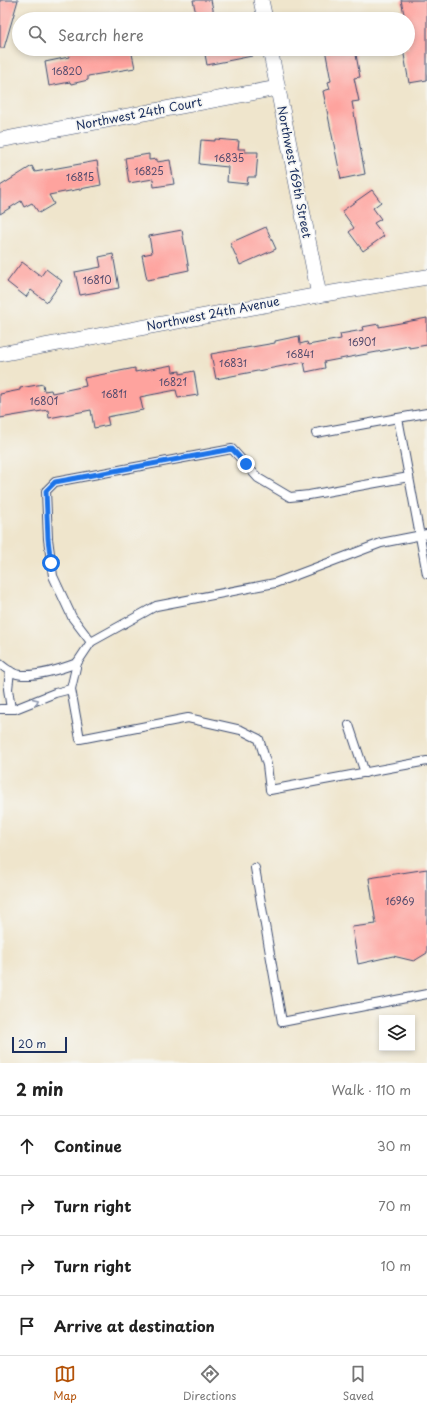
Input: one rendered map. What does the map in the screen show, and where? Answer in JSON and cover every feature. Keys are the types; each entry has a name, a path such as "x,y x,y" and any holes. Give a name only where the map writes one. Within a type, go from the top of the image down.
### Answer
{"street":[{"path":"261,0 264,12"},
{"name":"Northwest 169th Street","path":"271,56 319,295"},
{"name":"Northwest 24th Court","path":"0,140 278,88"},
{"name":"Northwest 24th Avenue","path":"0,354 319,295 427,277"}],"lane":[{"path":"316,434 427,413"},
{"path":"398,418 409,477 423,535 427,574"},
{"path":"91,642 72,617 53,576 48,539 46,491 55,482 232,449 258,478 290,497 409,477"},
{"path":"423,535 381,543 275,583 156,606 91,642 77,663 71,689 80,739 188,718 241,730 259,740 267,765 270,790 427,761"},
{"path":"0,664 6,670 21,675 54,671 77,663"},
{"path":"10,671 8,689 11,709"},
{"path":"0,709 11,709 24,706 55,693 71,689"},
{"path":"349,725 365,773"},
{"path":"255,868 282,1022 427,994"}],"building":[{"path":"0,0 18,0 14,12 12,12 12,21 4,48 0,48"},
{"path":"193,0 211,0 214,12 196,12"},
{"path":"401,0 427,0 427,80 409,83 404,56 415,56 415,12 404,12"},
{"path":"132,56 135,68 88,76 88,80 71,84 70,82 49,86 45,62 69,57"},
{"path":"205,56 252,56 207,65"},
{"path":"326,56 356,56 360,77 354,78 359,101 352,102 365,174 341,179 323,91 330,89 328,82 331,81"},
{"path":"215,139 239,141 238,149 245,149 245,152 258,152 256,177 248,177 247,184 227,182 228,167 199,164 201,140 215,141"},
{"path":"149,154 149,160 157,159 157,162 170,160 174,184 154,187 153,179 129,183 125,158"},
{"path":"97,161 101,185 49,195 54,204 39,213 32,203 24,207 21,201 0,214 0,186 32,166 35,172"},
{"path":"372,190 381,202 373,208 381,219 374,223 384,236 363,251 349,232 354,228 342,211"},
{"path":"266,227 276,249 240,265 230,243"},
{"path":"182,230 189,270 170,274 170,276 147,280 142,255 152,253 149,236"},
{"path":"113,254 119,288 80,295 75,272 101,267 99,257"},
{"path":"22,262 41,276 46,269 62,281 47,302 31,290 26,297 7,282"},
{"path":"427,318 427,345 409,348 409,346 324,362 325,368 306,372 304,362 216,379 211,354 275,343 275,341 299,336 300,344 307,342 308,345 341,339 340,334 363,330 362,327 379,324 379,327"},
{"path":"172,365 173,372 180,371 180,374 194,371 198,395 178,398 176,390 140,397 143,410 107,417 109,425 94,428 91,410 49,418 48,410 0,418 0,394 20,390 20,388 43,384 44,391 51,390 52,393 86,386 84,378 135,368 135,372"},
{"path":"427,869 427,953 414,961 393,956 358,964 352,927 376,924 369,878"}],"route":[{"path":"51,563 48,539 46,491 55,482 232,449 246,464"}]}
